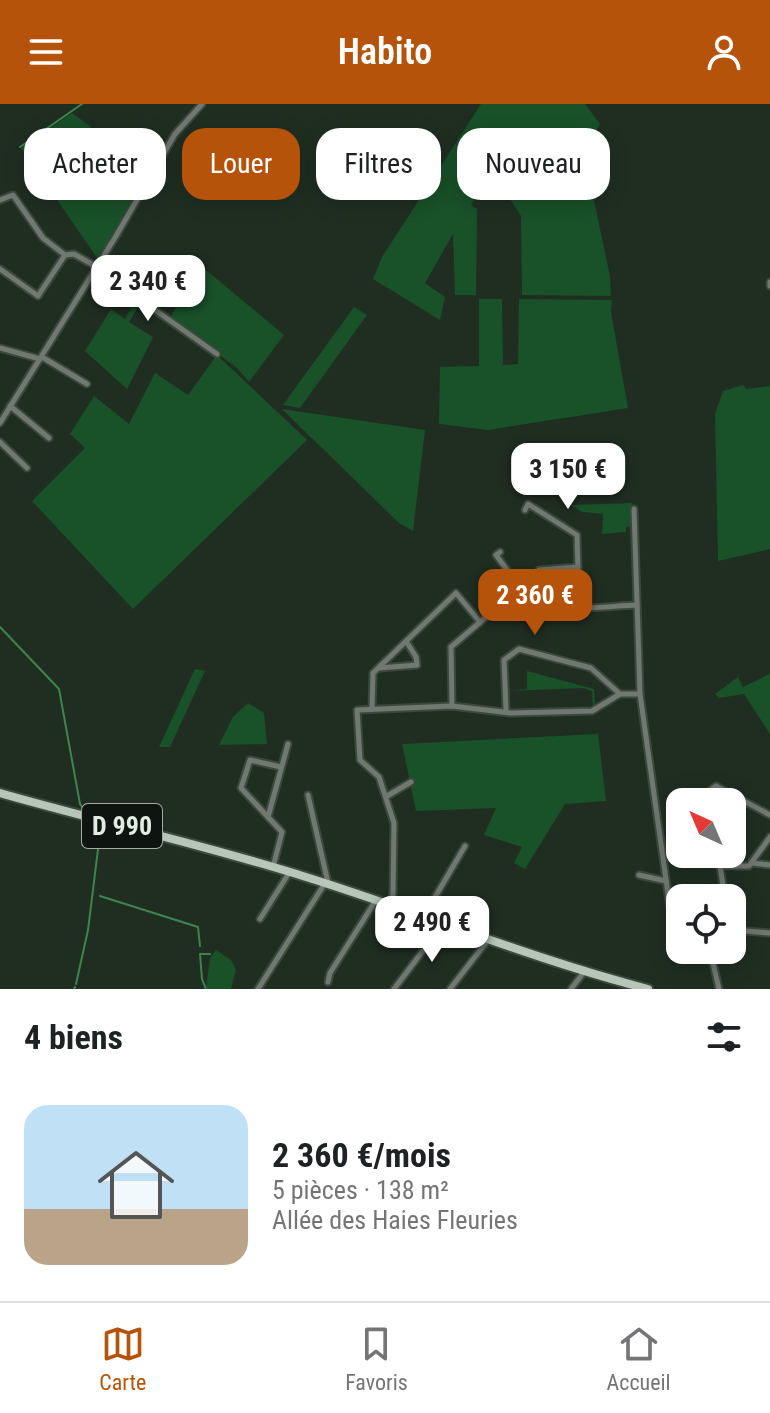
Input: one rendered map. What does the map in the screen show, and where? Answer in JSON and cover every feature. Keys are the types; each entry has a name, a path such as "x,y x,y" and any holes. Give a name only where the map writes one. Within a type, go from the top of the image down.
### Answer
{"main road":[{"name":"D 990","path":"0,793 290,872 584,972 648,989"}],"street":[{"path":"0,423 98,266 175,134 202,104"},
{"path":"0,200 13,195 41,236 65,255 74,254 98,266 217,354"},
{"path":"0,269 38,296 43,293 65,255"},
{"path":"0,348 41,358 87,384"},
{"path":"10,406 49,438"},
{"path":"0,442 27,468"},
{"path":"525,510 528,504 577,535 579,607"},
{"path":"634,509 640,694 666,884"},
{"path":"500,552 496,555 530,595 568,608 637,605"},
{"path":"530,595 539,570 578,567"},
{"path":"452,706 451,647 521,587"},
{"path":"372,708 373,673 456,593 480,622"},
{"path":"378,668 417,665 416,657 406,641"},
{"path":"506,710 504,660 519,649 591,668 620,694"},
{"path":"390,904 393,894 394,823 379,777 360,760 357,710 452,706 511,713 592,711 620,694 640,694"},
{"path":"268,817 288,744"},
{"path":"273,867 282,832 241,788 250,760 281,767"},
{"path":"387,796 411,782"},
{"path":"258,989 327,884 308,795"},
{"path":"746,802 770,815"},
{"path":"752,863 770,837"},
{"path":"424,916 465,846"},
{"path":"746,865 770,865"},
{"path":"260,919 290,872"},
{"path":"639,875 666,881"},
{"path":"328,982 330,973 376,900"},
{"path":"394,989 444,923"},
{"path":"746,931 770,933"},
{"path":"450,989 488,940"},
{"path":"713,964 719,989"},
{"path":"571,989 584,972"}],"green space":[{"path":"481,104 585,104 600,124 598,128 465,128"},
{"path":"72,113 91,127 90,128 50,128"},
{"path":"457,141 457,200 474,200 471,205 477,209 476,295 455,295 453,234 425,283 445,297 440,320 373,279 382,257 419,200 441,200 441,166"},
{"path":"57,200 132,200 98,259"},
{"path":"511,200 594,200 610,276 611,296 522,295 521,216"},
{"path":"200,265 284,335 249,382 237,368 170,318"},
{"path":"479,299 502,299 503,365 518,364 519,299 612,300 611,312 628,408 488,430 439,424 440,367 479,366"},
{"path":"136,300 140,304 129,322 153,337 127,389 85,351 111,309 125,319"},
{"path":"354,307 367,315 300,408 283,405"},
{"path":"217,355 307,440 133,609 32,501 85,448 70,434 94,396 129,424 155,373 188,395"},
{"path":"743,385 746,389 770,386 770,549 718,561 715,414 723,391"},
{"path":"282,409 425,430 413,531 399,523"},
{"path":"632,503 633,526 626,527 626,532 602,534 603,514 582,512 571,505"},
{"path":"195,669 205,671 170,747 159,747"},
{"path":"527,671 594,689 595,705 593,707 592,691 583,688 508,691 527,689"},
{"path":"770,674 770,734 744,694 719,698 715,694 738,677 743,687"},
{"path":"248,703 264,713 267,744 219,745 233,717"},
{"path":"598,734 606,801 565,804 525,869 514,863 522,847 484,835 496,808 416,811 402,744"},
{"path":"216,950 231,960 236,970 231,989 206,989 210,958"}],"waterway":[{"path":"20,147 82,104"},
{"path":"0,627 59,689 80,804 84,810 93,813"},
{"path":"76,984 88,930 101,825"},
{"path":"100,896 198,927 200,946"},
{"path":"206,989 200,954 210,954"}]}
